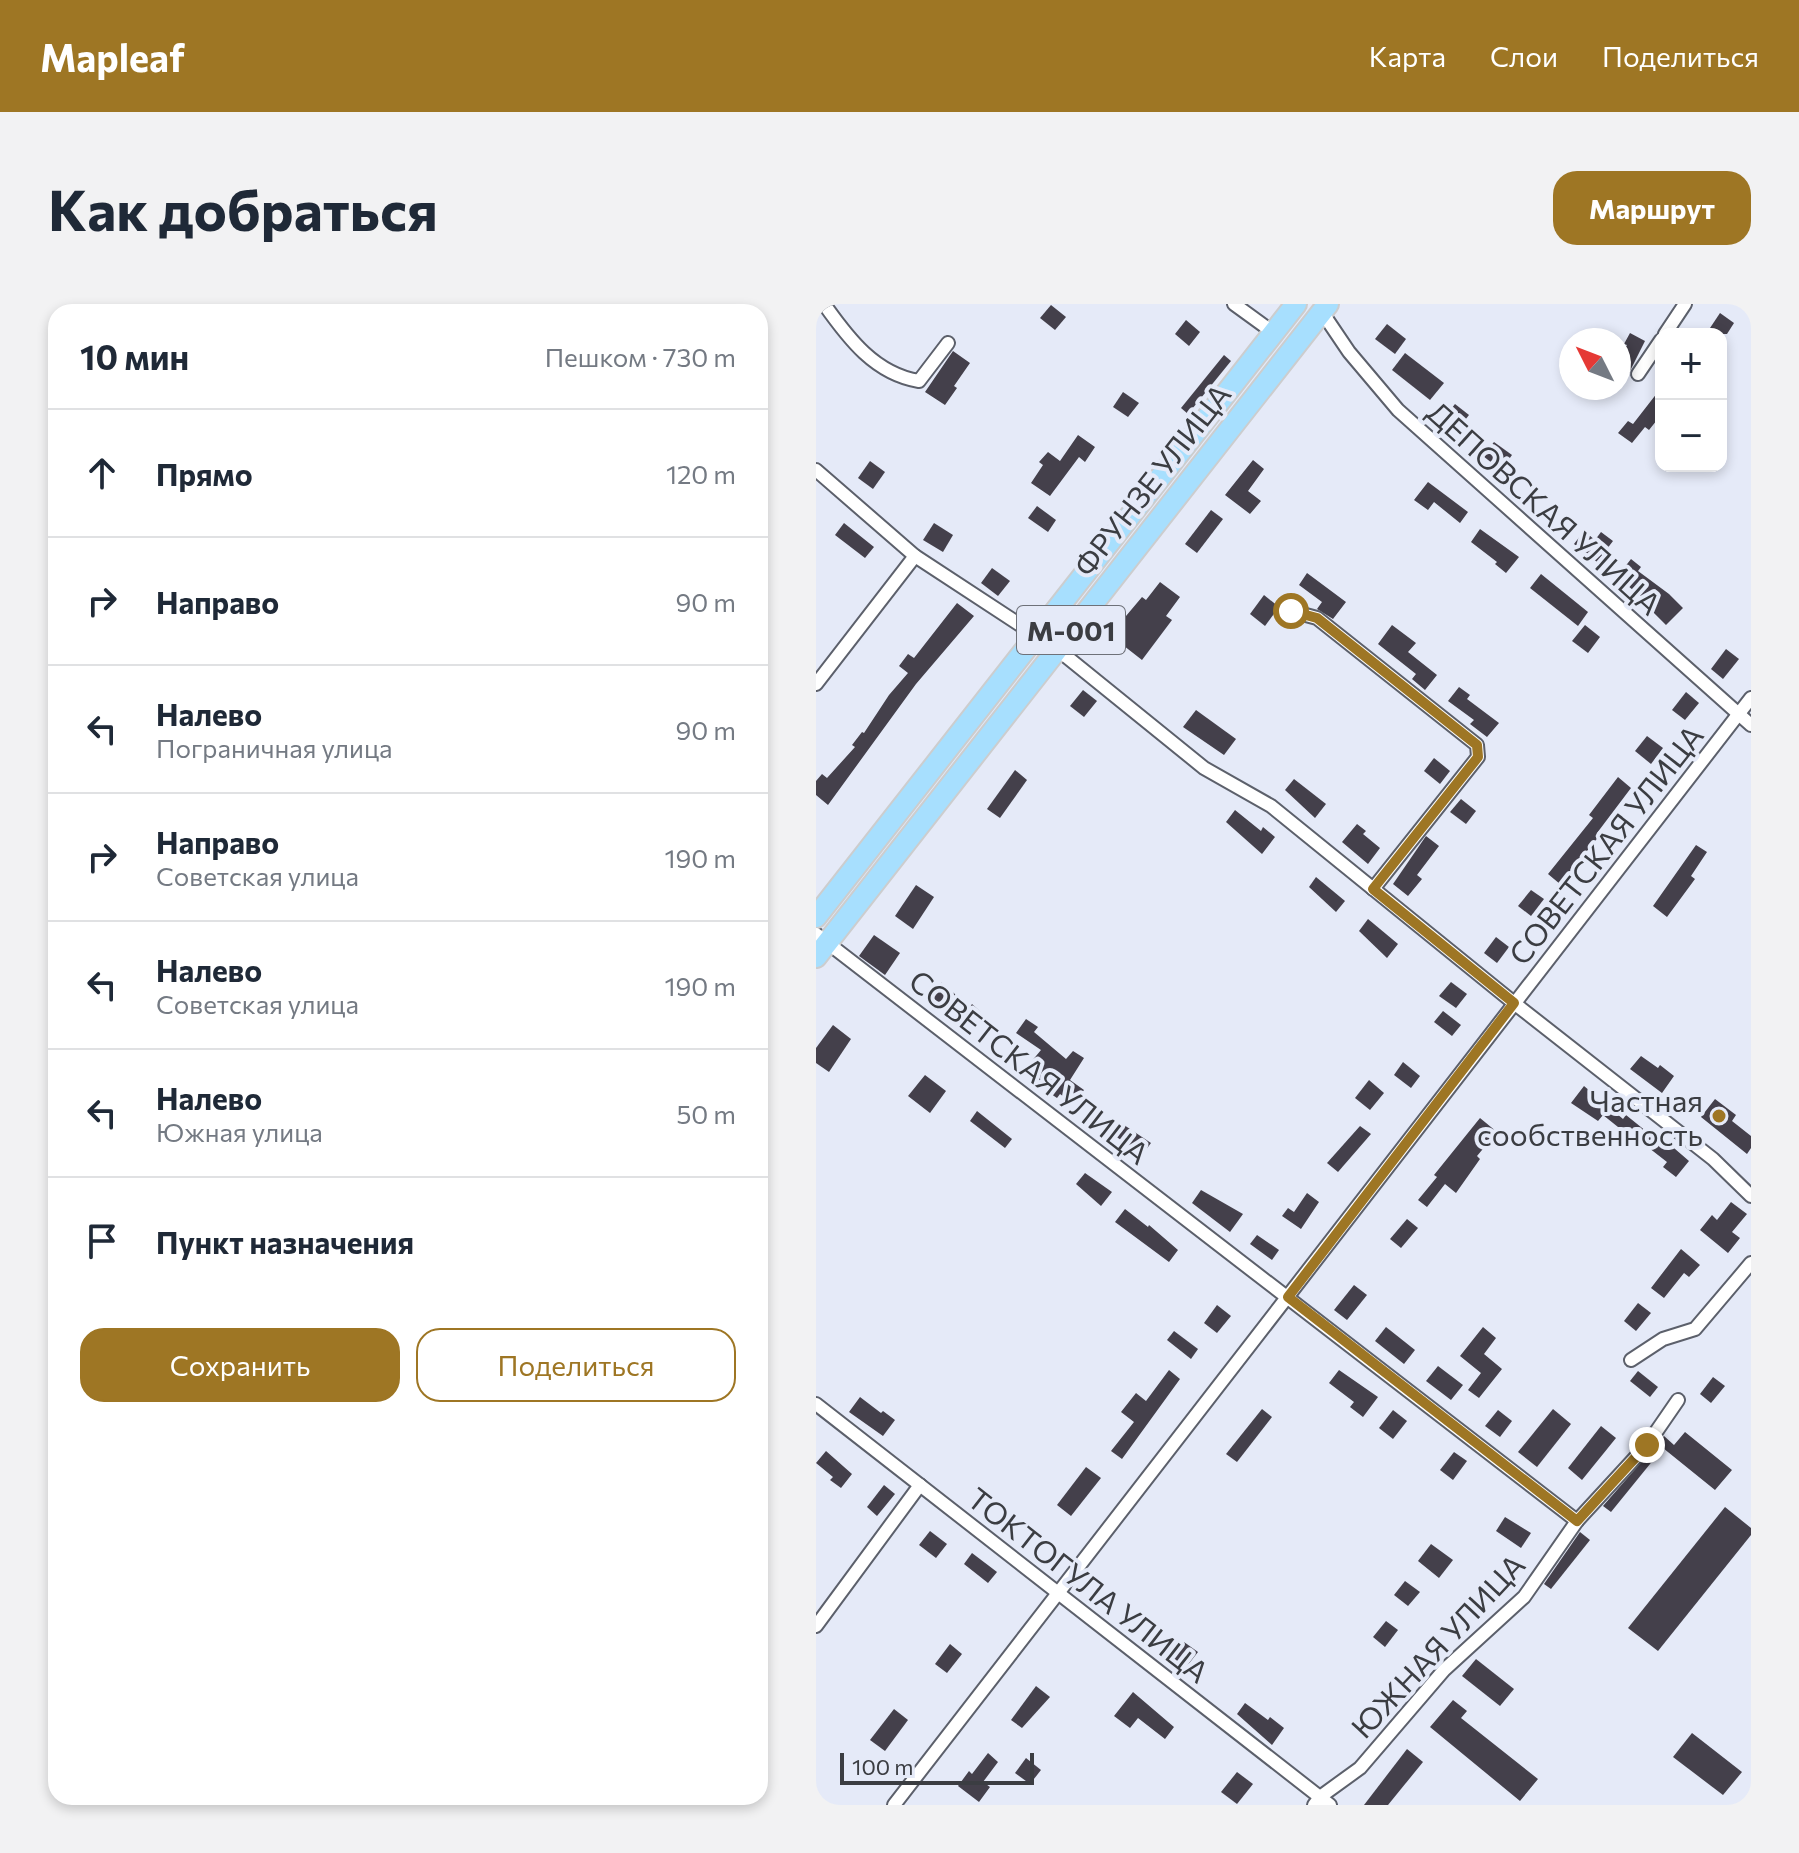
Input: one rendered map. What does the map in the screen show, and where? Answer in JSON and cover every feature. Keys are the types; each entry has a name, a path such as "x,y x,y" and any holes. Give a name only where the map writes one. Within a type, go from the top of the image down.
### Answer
{"main road":[{"name":"ФРУНЗЕ УЛИЦА","path":"816,917 1296,304"},
{"name":"ФРУНЗЕ УЛИЦА","path":"820,945 1325,308"}],"street":[{"path":"824,304 846,335 874,362 905,378 919,381 948,343"},
{"path":"1234,304 1274,333"},
{"path":"1669,328 1685,304"},
{"name":"ДЕПОВСКАЯ УЛИЦА","path":"1325,308 1349,352 1398,410 1751,725"},
{"path":"1638,374 1655,349"},
{"path":"816,470 915,556 1057,649 1204,768 1271,806 1713,1159 1751,1196"},
{"path":"816,684 915,556"},
{"path":"1291,611 1317,618 1477,745 1478,757 1373,889"},
{"name":"СОВЕТСКАЯ УЛИЦА","path":"894,1805 1751,698"},
{"name":"СОВЕТСКАЯ УЛИЦА","path":"820,945 1288,1297 1577,1521"},
{"path":"1631,1360 1663,1339 1695,1329 1751,1263"},
{"name":"ЮЖНАЯ УЛИЦА","path":"1321,1802 1360,1768 1444,1670 1524,1597 1577,1521 1647,1445 1678,1400"},
{"name":"ТОКТОГУЛА УЛИЦА","path":"816,1404 1321,1802"},
{"path":"816,1626 920,1485"}],"building":[{"path":"1051,305 1066,317 1055,330 1040,318"},
{"path":"1720,313 1734,323 1727,334 1727,328 1710,328"},
{"path":"1186,320 1200,332 1189,346 1175,334"},
{"path":"1387,324 1406,339 1395,354 1375,339"},
{"path":"1631,334 1645,341 1631,369"},
{"path":"953,351 970,363 945,405 925,392"},
{"path":"1405,353 1444,383 1430,400 1392,370"},
{"path":"1224,355 1231,361 1188,414 1181,408"},
{"path":"1123,392 1139,403 1128,417 1113,407"},
{"path":"1655,396 1655,422 1649,430 1645,427 1632,443 1618,433 1628,421 1633,424"},
{"path":"1455,404 1469,415 1454,434 1440,423"},
{"path":"1078,435 1095,447 1085,462 1079,457 1050,496 1031,483 1043,465 1039,462 1048,452 1060,461"},
{"path":"1494,442 1512,455 1501,470 1483,456"},
{"path":"1253,460 1264,469 1248,491 1261,501 1250,514 1225,495"},
{"path":"870,461 885,472 873,489 858,478"},
{"path":"1428,482 1468,512 1460,523 1434,502 1428,510 1414,500"},
{"path":"1037,506 1056,520 1048,532 1028,518"},
{"path":"1211,510 1223,519 1197,553 1185,544"},
{"path":"844,523 874,547 865,558 835,535"},
{"path":"934,523 953,535 943,552 923,540"},
{"path":"1480,529 1519,557 1506,573 1471,542"},
{"path":"1584,531 1595,540 1601,532 1613,541 1597,562 1574,544"},
{"path":"1631,559 1641,567 1638,571 1683,608 1666,625 1652,611 1655,608 1617,577"},
{"path":"992,568 1010,581 998,596 981,583"},
{"path":"1307,573 1346,602 1333,619 1317,609 1322,602 1299,585"},
{"path":"1541,574 1588,612 1578,626 1530,588"},
{"path":"1160,582 1180,597 1166,616 1172,620 1142,660 1110,635 1142,597 1146,600"},
{"path":"1264,595 1279,607 1265,626 1250,614"},
{"path":"957,603 974,616 916,684 828,805 816,795 816,781 822,774 827,778 855,747 852,745 908,673 899,666 908,654 914,658"},
{"path":"1392,625 1416,643 1408,652 1437,675 1425,690 1412,679 1416,674 1378,644"},
{"path":"1585,625 1600,637 1588,653 1572,641"},
{"path":"1726,649 1739,659 1723,679 1711,669"},
{"path":"1459,687 1470,695 1467,699 1499,723 1487,737 1470,724 1474,720 1448,701"},
{"path":"1083,690 1097,701 1084,717 1070,706"},
{"path":"1686,692 1699,703 1685,720 1672,710"},
{"path":"1196,710 1236,739 1224,755 1183,727"},
{"path":"1647,736 1663,748 1651,764 1635,751"},
{"path":"1434,758 1450,771 1440,784 1424,771"},
{"path":"1015,770 1027,780 1000,818 987,809"},
{"path":"1618,777 1631,788 1597,833 1600,835 1560,884 1548,874 1593,818 1589,815"},
{"path":"1294,779 1326,804 1315,818 1285,790"},
{"path":"1461,799 1476,811 1466,824 1450,812"},
{"path":"1235,810 1261,831 1263,827 1275,837 1262,854 1226,822"},
{"path":"1357,824 1366,831 1363,834 1380,848 1368,864 1342,842"},
{"path":"1426,836 1439,846 1417,875 1422,879 1408,896 1393,884"},
{"path":"1696,845 1707,852 1691,876 1695,879 1667,917 1653,906"},
{"path":"1316,877 1345,901 1336,912 1309,887"},
{"path":"916,885 934,897 913,929 895,916"},
{"path":"1531,890 1544,899 1531,916 1518,906"},
{"path":"1368,919 1398,944 1387,958 1359,931"},
{"path":"874,935 900,953 885,975 859,956"},
{"path":"1496,937 1509,947 1497,963 1484,953"},
{"path":"941,982 970,1007 972,1004 982,1013 970,1026 929,995"},
{"path":"1451,982 1467,994 1456,1008 1439,996"},
{"path":"1443,1011 1461,1025 1452,1036 1434,1022"},
{"path":"1026,1019 1038,1027 1034,1032 1066,1059 1073,1051 1084,1058 1070,1080 1084,1090 1074,1104 1060,1094 1057,1098 1045,1090 1047,1087 1026,1068 1041,1050 1016,1033"},
{"path":"833,1025 851,1039 829,1072 816,1063 816,1048"},
{"path":"1641,1056 1674,1076 1662,1093 1630,1069"},
{"path":"1403,1062 1420,1076 1411,1088 1394,1075"},
{"path":"925,1075 946,1091 930,1113 908,1096"},
{"path":"1369,1080 1384,1093 1370,1110 1355,1098"},
{"path":"1584,1086 1623,1119 1626,1115 1657,1140 1660,1136 1689,1161 1676,1177 1663,1167 1667,1162 1640,1141 1638,1143 1603,1115 1598,1121 1571,1103"},
{"path":"1715,1099 1736,1115 1732,1121 1751,1136 1751,1148 1747,1154 1701,1117"},
{"path":"977,1111 1012,1139 1005,1148 970,1121"},
{"path":"1112,1117 1151,1143 1142,1155 1104,1128"},
{"path":"1480,1118 1497,1132 1477,1156 1480,1159 1456,1193 1445,1184 1427,1207 1418,1200"},
{"path":"1360,1126 1371,1134 1338,1172 1327,1163"},
{"path":"1085,1173 1112,1192 1101,1206 1076,1184"},
{"path":"1201,1190 1243,1214 1230,1232 1192,1203"},
{"path":"1307,1193 1319,1202 1301,1229 1282,1216 1288,1208 1294,1212"},
{"path":"1731,1202 1747,1214 1732,1232 1740,1238 1728,1253 1700,1230 1712,1215 1717,1220"},
{"path":"1125,1209 1178,1250 1169,1262 1115,1222"},
{"path":"1407,1219 1418,1228 1401,1248 1390,1239"},
{"path":"1257,1235 1279,1250 1272,1260 1250,1244"},
{"path":"1681,1249 1700,1265 1689,1277 1684,1273 1664,1298 1651,1288"},
{"path":"1354,1285 1367,1295 1347,1320 1334,1310"},
{"path":"1638,1303 1651,1313 1636,1331 1624,1321"},
{"path":"1217,1305 1231,1316 1217,1333 1204,1323"},
{"path":"1386,1327 1415,1350 1404,1364 1375,1341"},
{"path":"1483,1327 1496,1338 1484,1354 1502,1369 1479,1398 1468,1390 1481,1373 1460,1356"},
{"path":"1174,1331 1198,1349 1191,1359 1167,1340"},
{"path":"1438,1366 1463,1385 1451,1400 1426,1381"},
{"path":"1169,1370 1180,1379 1122,1459 1111,1451 1134,1422 1121,1412 1136,1393 1146,1401"},
{"path":"1339,1370 1378,1397 1363,1417 1350,1407 1354,1402 1329,1383"},
{"path":"1638,1371 1658,1387 1650,1397 1630,1381"},
{"path":"1713,1377 1725,1386 1711,1403 1700,1394"},
{"path":"860,1397 895,1420 883,1436 849,1412"},
{"path":"1262,1409 1272,1417 1237,1462 1226,1454"},
{"path":"1553,1409 1571,1424 1537,1467 1518,1452"},
{"path":"1393,1410 1407,1421 1393,1439 1379,1428"},
{"path":"1498,1410 1512,1421 1500,1437 1485,1426"},
{"path":"1601,1426 1616,1438 1582,1480 1568,1468"},
{"path":"1685,1432 1732,1470 1715,1490 1663,1448 1611,1512 1603,1506 1664,1436 1674,1445"},
{"path":"826,1451 852,1474 841,1488 816,1463"},
{"path":"1454,1452 1467,1461 1453,1480 1440,1470"},
{"path":"1086,1467 1101,1478 1071,1516 1057,1505"},
{"path":"884,1485 895,1494 877,1516 867,1507"},
{"path":"1725,1507 1751,1528 1751,1535 1658,1651 1628,1628"},
{"path":"1505,1517 1531,1533 1521,1548 1496,1531"},
{"path":"930,1531 947,1544 936,1558 919,1545"},
{"path":"1580,1532 1590,1540 1551,1589 1544,1584"},
{"path":"1431,1544 1453,1560 1439,1578 1418,1561"},
{"path":"972,1553 997,1572 988,1583 964,1564"},
{"path":"1405,1581 1420,1592 1408,1606 1394,1595"},
{"path":"1386,1621 1398,1630 1385,1647 1373,1637"},
{"path":"1184,1642 1198,1652 1184,1670 1171,1660"},
{"path":"950,1644 962,1654 947,1673 935,1664"},
{"path":"1476,1659 1514,1689 1500,1706 1462,1676"},
{"path":"1036,1686 1050,1697 1022,1728 1011,1720"},
{"path":"1133,1692 1174,1727 1165,1739 1138,1718 1130,1728 1114,1716"},
{"path":"1453,1700 1467,1711 1461,1718 1538,1779 1520,1801 1430,1727"},
{"path":"1245,1703 1284,1728 1272,1745 1237,1714"},
{"path":"894,1709 908,1720 885,1751 870,1740"},
{"path":"1692,1733 1742,1772 1723,1795 1673,1757"},
{"path":"1407,1749 1423,1762 1388,1805 1364,1805"},
{"path":"988,1753 998,1762 983,1782 990,1787 979,1802 958,1786"},
{"path":"1026,1758 1041,1770 1030,1784 1015,1773"},
{"path":"1237,1772 1253,1784 1237,1804 1221,1792"}],"place":[{"name":"Частная сообственность","path":"1719,1116"}],"route":[{"path":"1291,611 1317,618 1360,649 1477,745 1478,757 1373,889 1514,1003 1288,1297 1577,1521 1647,1445"}]}
